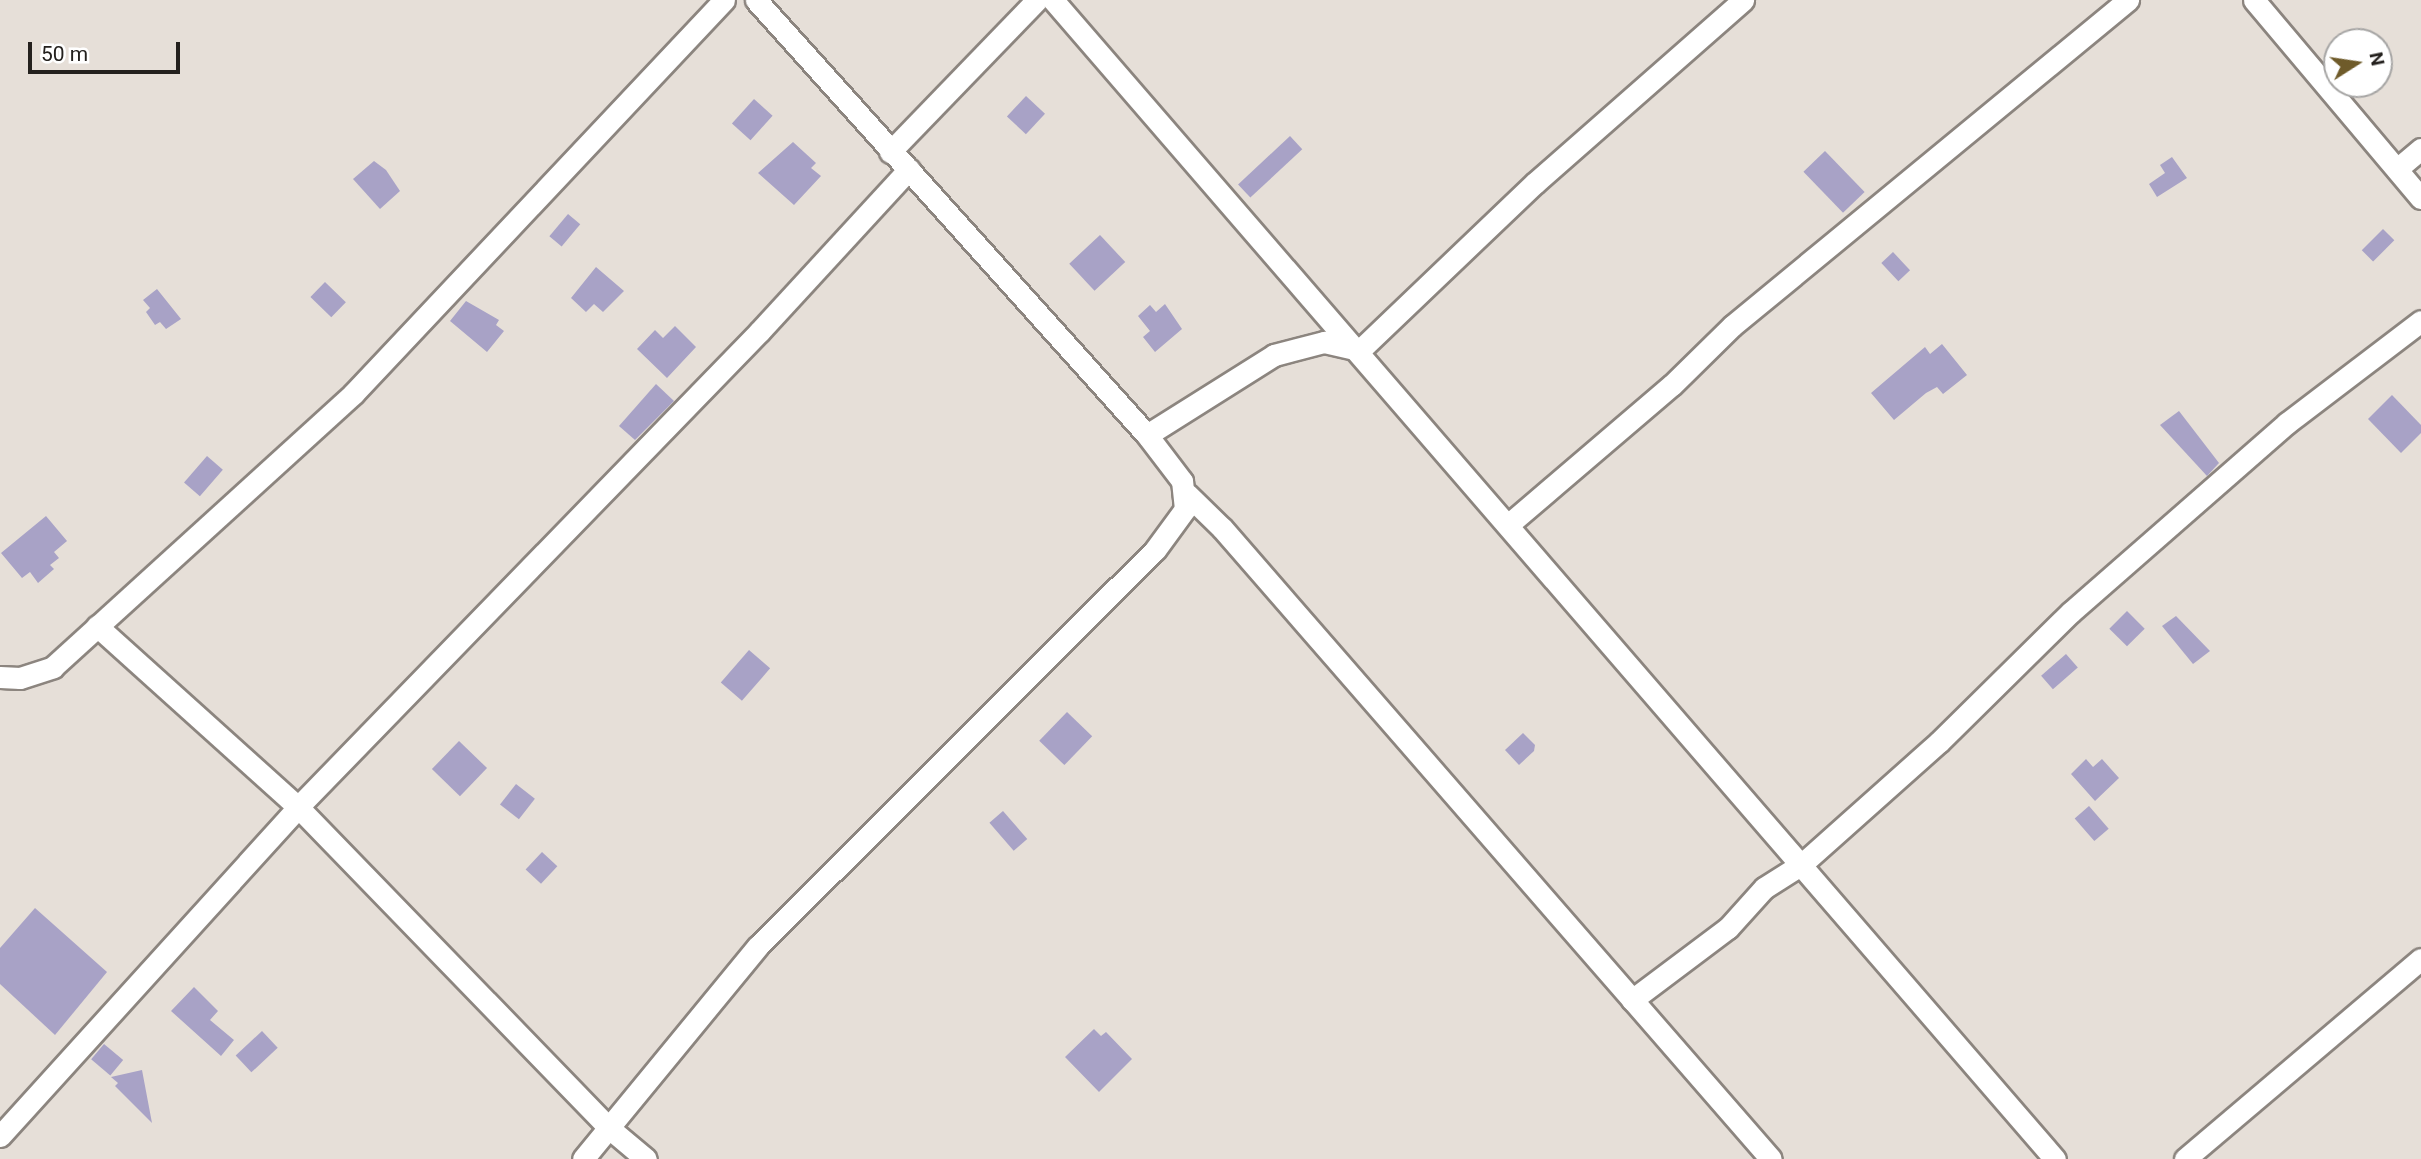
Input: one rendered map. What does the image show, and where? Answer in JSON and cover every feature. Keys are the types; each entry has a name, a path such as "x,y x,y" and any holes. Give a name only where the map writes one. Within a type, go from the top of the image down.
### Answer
{"street":[{"path":"0,677 20,678 53,667 353,394 724,0"},
{"path":"755,0 1147,435 1176,470 1186,494 1222,528 1771,1159"},
{"path":"1360,350 1535,183 1743,0"},
{"path":"1509,524 1672,385 1732,326 2128,0"},
{"path":"2254,0 2421,198"},
{"path":"890,152 1052,1 1360,350 1802,864 2048,1158"},
{"path":"2396,169 2421,149"},
{"path":"0,1136 298,807 760,331 909,169"},
{"path":"1632,1000 1728,928 1764,888 1802,864 1939,742 2071,612 2287,423 2421,321"},
{"path":"1147,435 1274,355 1324,342 1360,350"},
{"path":"583,1159 758,946 1156,550 1181,517 1186,494"},
{"path":"97,626 298,807 609,1128 646,1159"},
{"path":"2185,1159 2421,959"}],"building":[{"path":"1026,96 1045,114 1026,134 1007,116"},
{"path":"754,99 773,116 750,140 732,124"},
{"path":"1290,136 1302,149 1250,198 1238,184"},
{"path":"793,142 816,163 811,168 821,176 794,205 758,173"},
{"path":"1825,151 1865,192 1843,213 1803,172"},
{"path":"2172,157 2187,178 2157,197 2149,184 2165,173 2160,165"},
{"path":"374,161 386,170 400,191 380,209 353,179"},
{"path":"568,214 580,224 562,246 549,236"},
{"path":"2383,229 2394,240 2373,262 2362,250"},
{"path":"1100,235 1125,262 1095,291 1069,264"},
{"path":"1893,252 1910,270 1898,281 1881,263"},
{"path":"596,267 624,291 603,312 594,304 586,312 571,298"},
{"path":"325,282 346,302 331,317 310,297"},
{"path":"157,289 181,319 166,329 160,322 155,325 146,312 150,308 143,300"},
{"path":"466,301 499,320 496,325 504,331 487,352 450,321"},
{"path":"1165,304 1182,329 1155,352 1143,337 1150,331 1138,316 1150,305 1156,312"},
{"path":"675,326 696,347 667,378 637,349 655,330 663,338"},
{"path":"1942,344 1967,375 1943,394 1937,387 1926,393 1894,420 1871,393 1925,347 1930,354"},
{"path":"656,384 674,401 635,440 619,426"},
{"path":"2392,395 2421,425 2421,433 2401,453 2368,419"},
{"path":"2179,411 2219,463 2207,476 2160,425"},
{"path":"207,456 223,470 200,496 184,482"},
{"path":"46,516 67,541 54,552 59,558 50,565 54,569 38,583 30,572 22,578 1,553"},
{"path":"2127,611 2145,629 2127,646 2109,629"},
{"path":"2176,616 2210,651 2193,664 2162,626"},
{"path":"749,650 770,668 742,701 721,682"},
{"path":"2066,654 2078,668 2053,689 2041,676"},
{"path":"1067,712 1092,736 1064,765 1039,741"},
{"path":"1523,733 1535,745 1534,751 1519,765 1505,750"},
{"path":"459,741 487,768 460,796 432,769"},
{"path":"2086,759 2093,767 2102,759 2119,778 2095,801 2071,774"},
{"path":"516,784 535,799 519,819 500,804"},
{"path":"2089,806 2109,829 2094,841 2075,818"},
{"path":"1003,811 1027,839 1014,851 989,823"},
{"path":"542,852 557,866 541,884 526,870"},
{"path":"35,908 107,972 55,1035 0,984 0,948"},
{"path":"194,987 218,1011 210,1020 234,1040 221,1056 171,1011"},
{"path":"1094,1029 1101,1036 1106,1032 1132,1059 1099,1092 1065,1057"},
{"path":"262,1031 278,1048 251,1072 236,1056"},
{"path":"104,1044 123,1060 110,1075 91,1059"},
{"path":"142,1070 152,1123 115,1086 118,1083 111,1077"}]}
